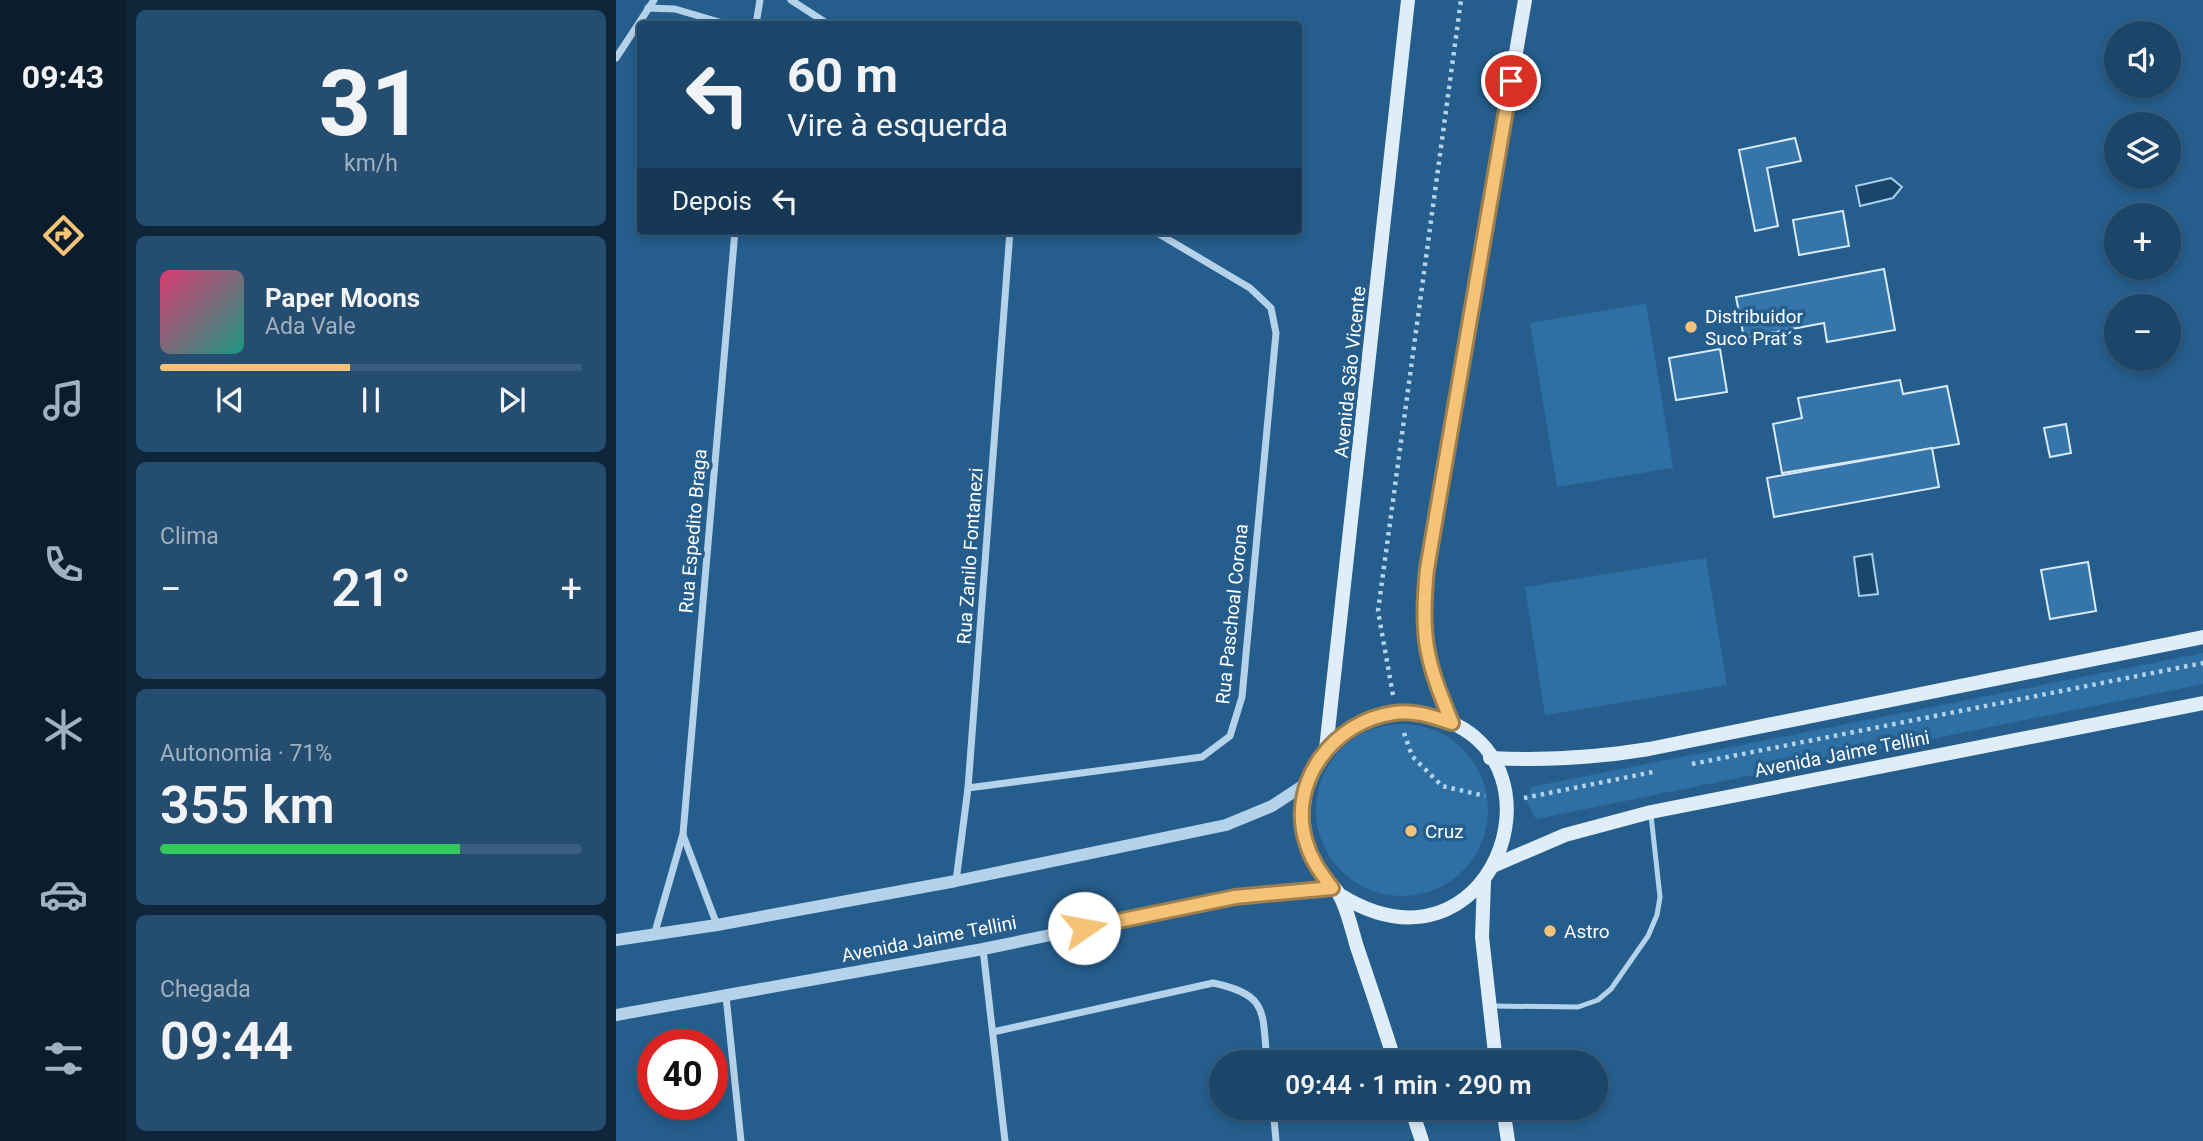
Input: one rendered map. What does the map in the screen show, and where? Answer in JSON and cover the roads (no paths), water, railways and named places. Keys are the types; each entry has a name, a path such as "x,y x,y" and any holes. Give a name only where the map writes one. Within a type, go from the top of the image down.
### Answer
{"main road":[{"name":"Avenida São Vicente","path":"1326,749 1408,0"},
{"path":"1452,723 1425,652 1423,613 1426,580 1525,0"},
{"path":"1490,758 1540,761 1591,758 1649,749 2203,637"},
{"name":"Avenida Jaime Tellini","path":"1494,865 1565,835 1651,812 2203,703"},
{"path":"1336,891 1375,913 1415,918 1441,912 1464,899 1484,881 1494,865 1506,835 1506,801 1501,779 1479,744 1452,723 1425,714 1396,712 1370,718 1346,730 1326,749 1307,783 1302,811 1305,839 1315,865 1336,891 1391,1050"},
{"path":"1484,881 1482,937 1494,1050"},
{"path":"1415,1120 1422,1141"},
{"path":"1505,1120 1508,1141"}],"street":[{"path":"640,21 654,0"},
{"path":"757,21 760,0"},
{"path":"791,0 820,21"},
{"path":"648,8 675,9 716,21"},
{"path":"616,58 637,25"},
{"name":"Rua Espedito Braga","path":"654,932 683,834 735,235"},
{"name":"Rua Zanilo Fontanezi","path":"956,881 968,788 1011,235"},
{"name":"Rua Paschoal Corona","path":"968,788 1202,757 1230,736 1242,697 1276,333 1271,308 1250,288 1161,235"},
{"path":"616,940 654,932 717,925 956,881 1226,825 1272,806 1307,783"},
{"name":"Rua Espedito Braga","path":"683,834 717,925"},
{"name":"Avenida Jaime Tellini","path":"616,1015 984,949 1235,897 1336,891"},
{"path":"984,949 1005,1141"},
{"path":"993,1032 1213,983 1243,990 1261,1010 1266,1050"},
{"path":"726,996 741,1141"},
{"path":"1274,1120 1276,1141"}],"lane":[{"path":"1488,1006 1578,1007 1598,1000 1611,989 1648,936 1657,915 1660,897 1651,812"}],"place":[{"name":"Distribuidor Suco Prat´s","path":"1691,327"},
{"name":"Cruz","path":"1411,831"},
{"name":"Astro","path":"1550,931"}]}
